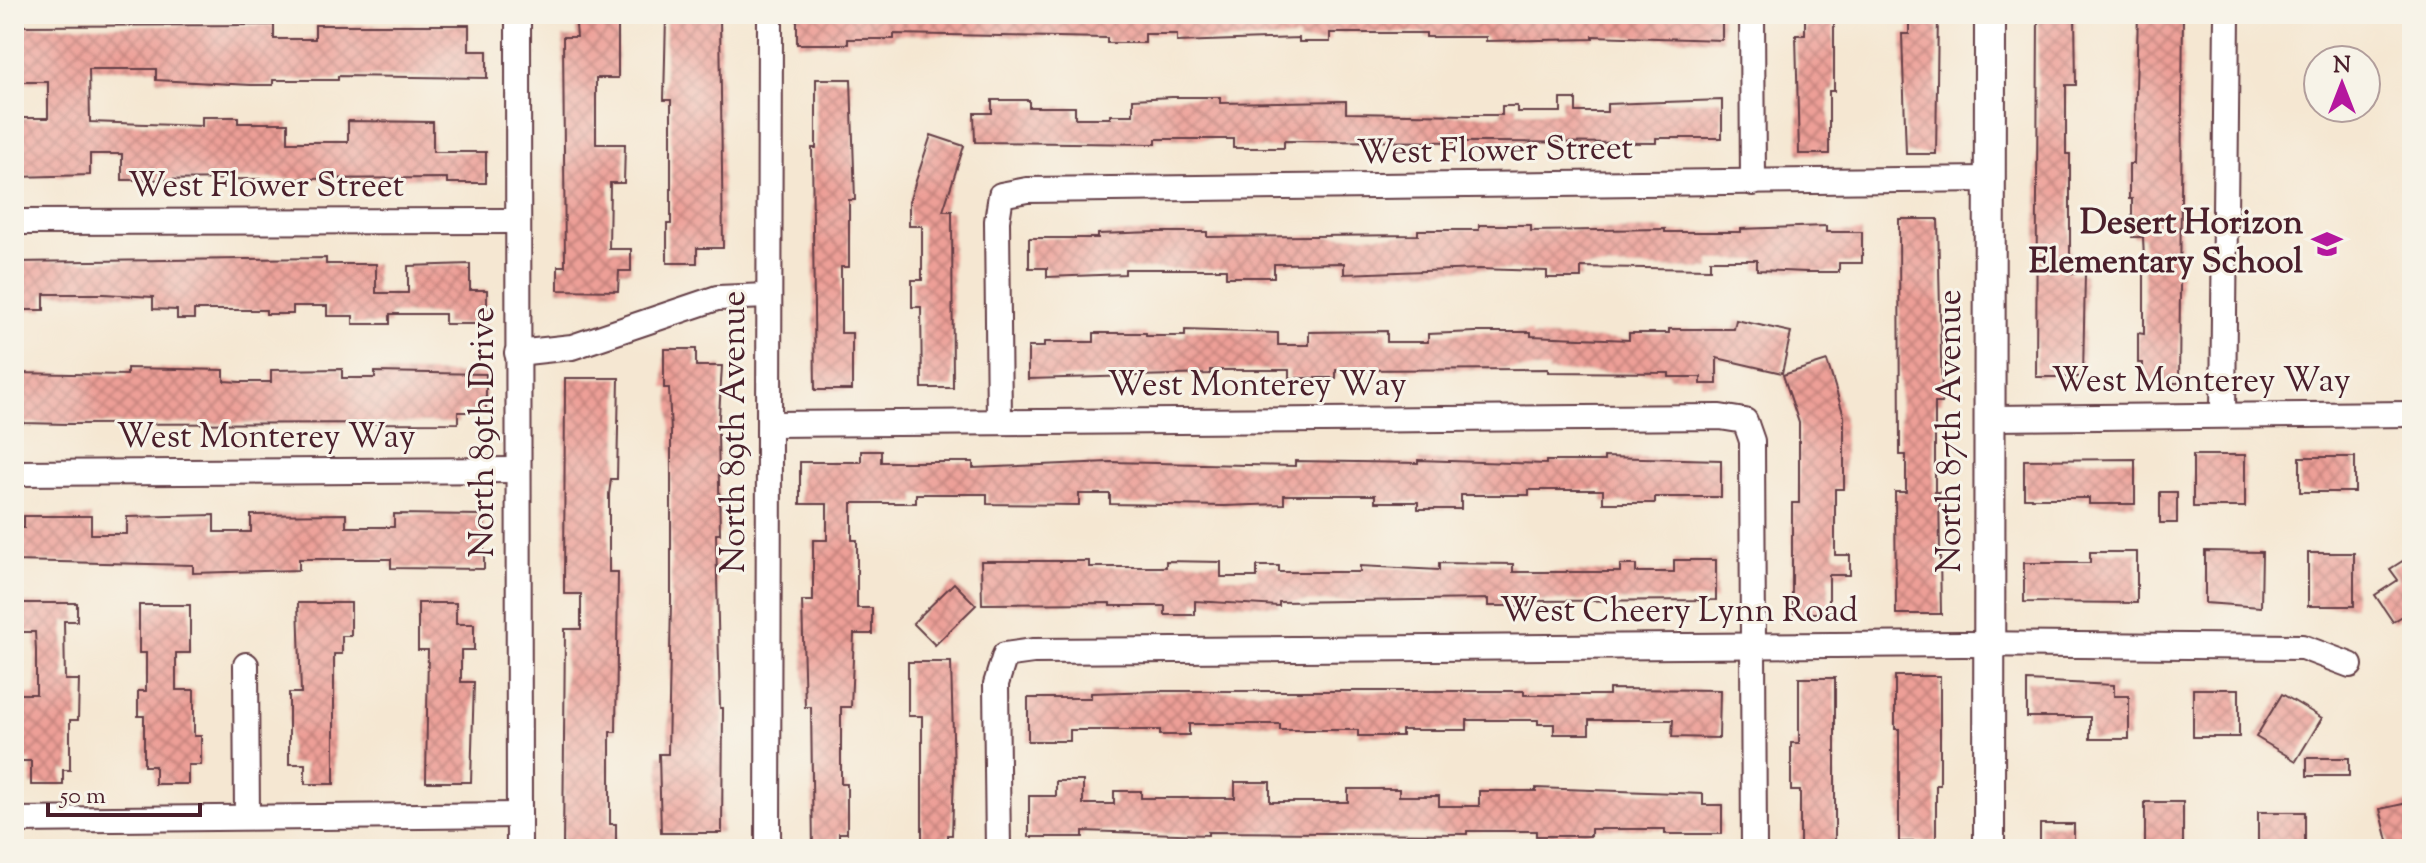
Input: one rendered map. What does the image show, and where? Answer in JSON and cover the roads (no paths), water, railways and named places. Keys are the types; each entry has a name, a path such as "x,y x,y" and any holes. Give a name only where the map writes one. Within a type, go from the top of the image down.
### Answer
{"street":[{"name":"North 89th Drive","path":"518,14 519,849"},
{"name":"North 89th Avenue","path":"768,849 770,14"},
{"path":"1752,14 1753,183"},
{"name":"North 87th Avenue","path":"1989,849 1990,14"},
{"path":"2223,415 2227,14"},
{"name":"West Flower Street","path":"999,422 997,221 1001,195 1027,190 1990,179"},
{"name":"West Flower Street","path":"14,222 518,221"},
{"path":"517,353 572,347 717,298 768,296"},
{"name":"West Monterey Way","path":"1991,418 2412,414"},
{"name":"West Monterey Way","path":"770,424 1720,417 1745,421 1752,441 1752,645"},
{"name":"West Monterey Way","path":"14,473 518,470"},
{"name":"West Cheery Lynn Road","path":"998,849 996,684 1005,655 1033,651 1988,644 2302,647 2350,665"},
{"path":"1752,645 1754,849"},
{"path":"246,665 247,817"},
{"path":"14,820 519,815"}],"place":[{"name":"Desert Horizon Elementary School","path":"2327,244"}]}
